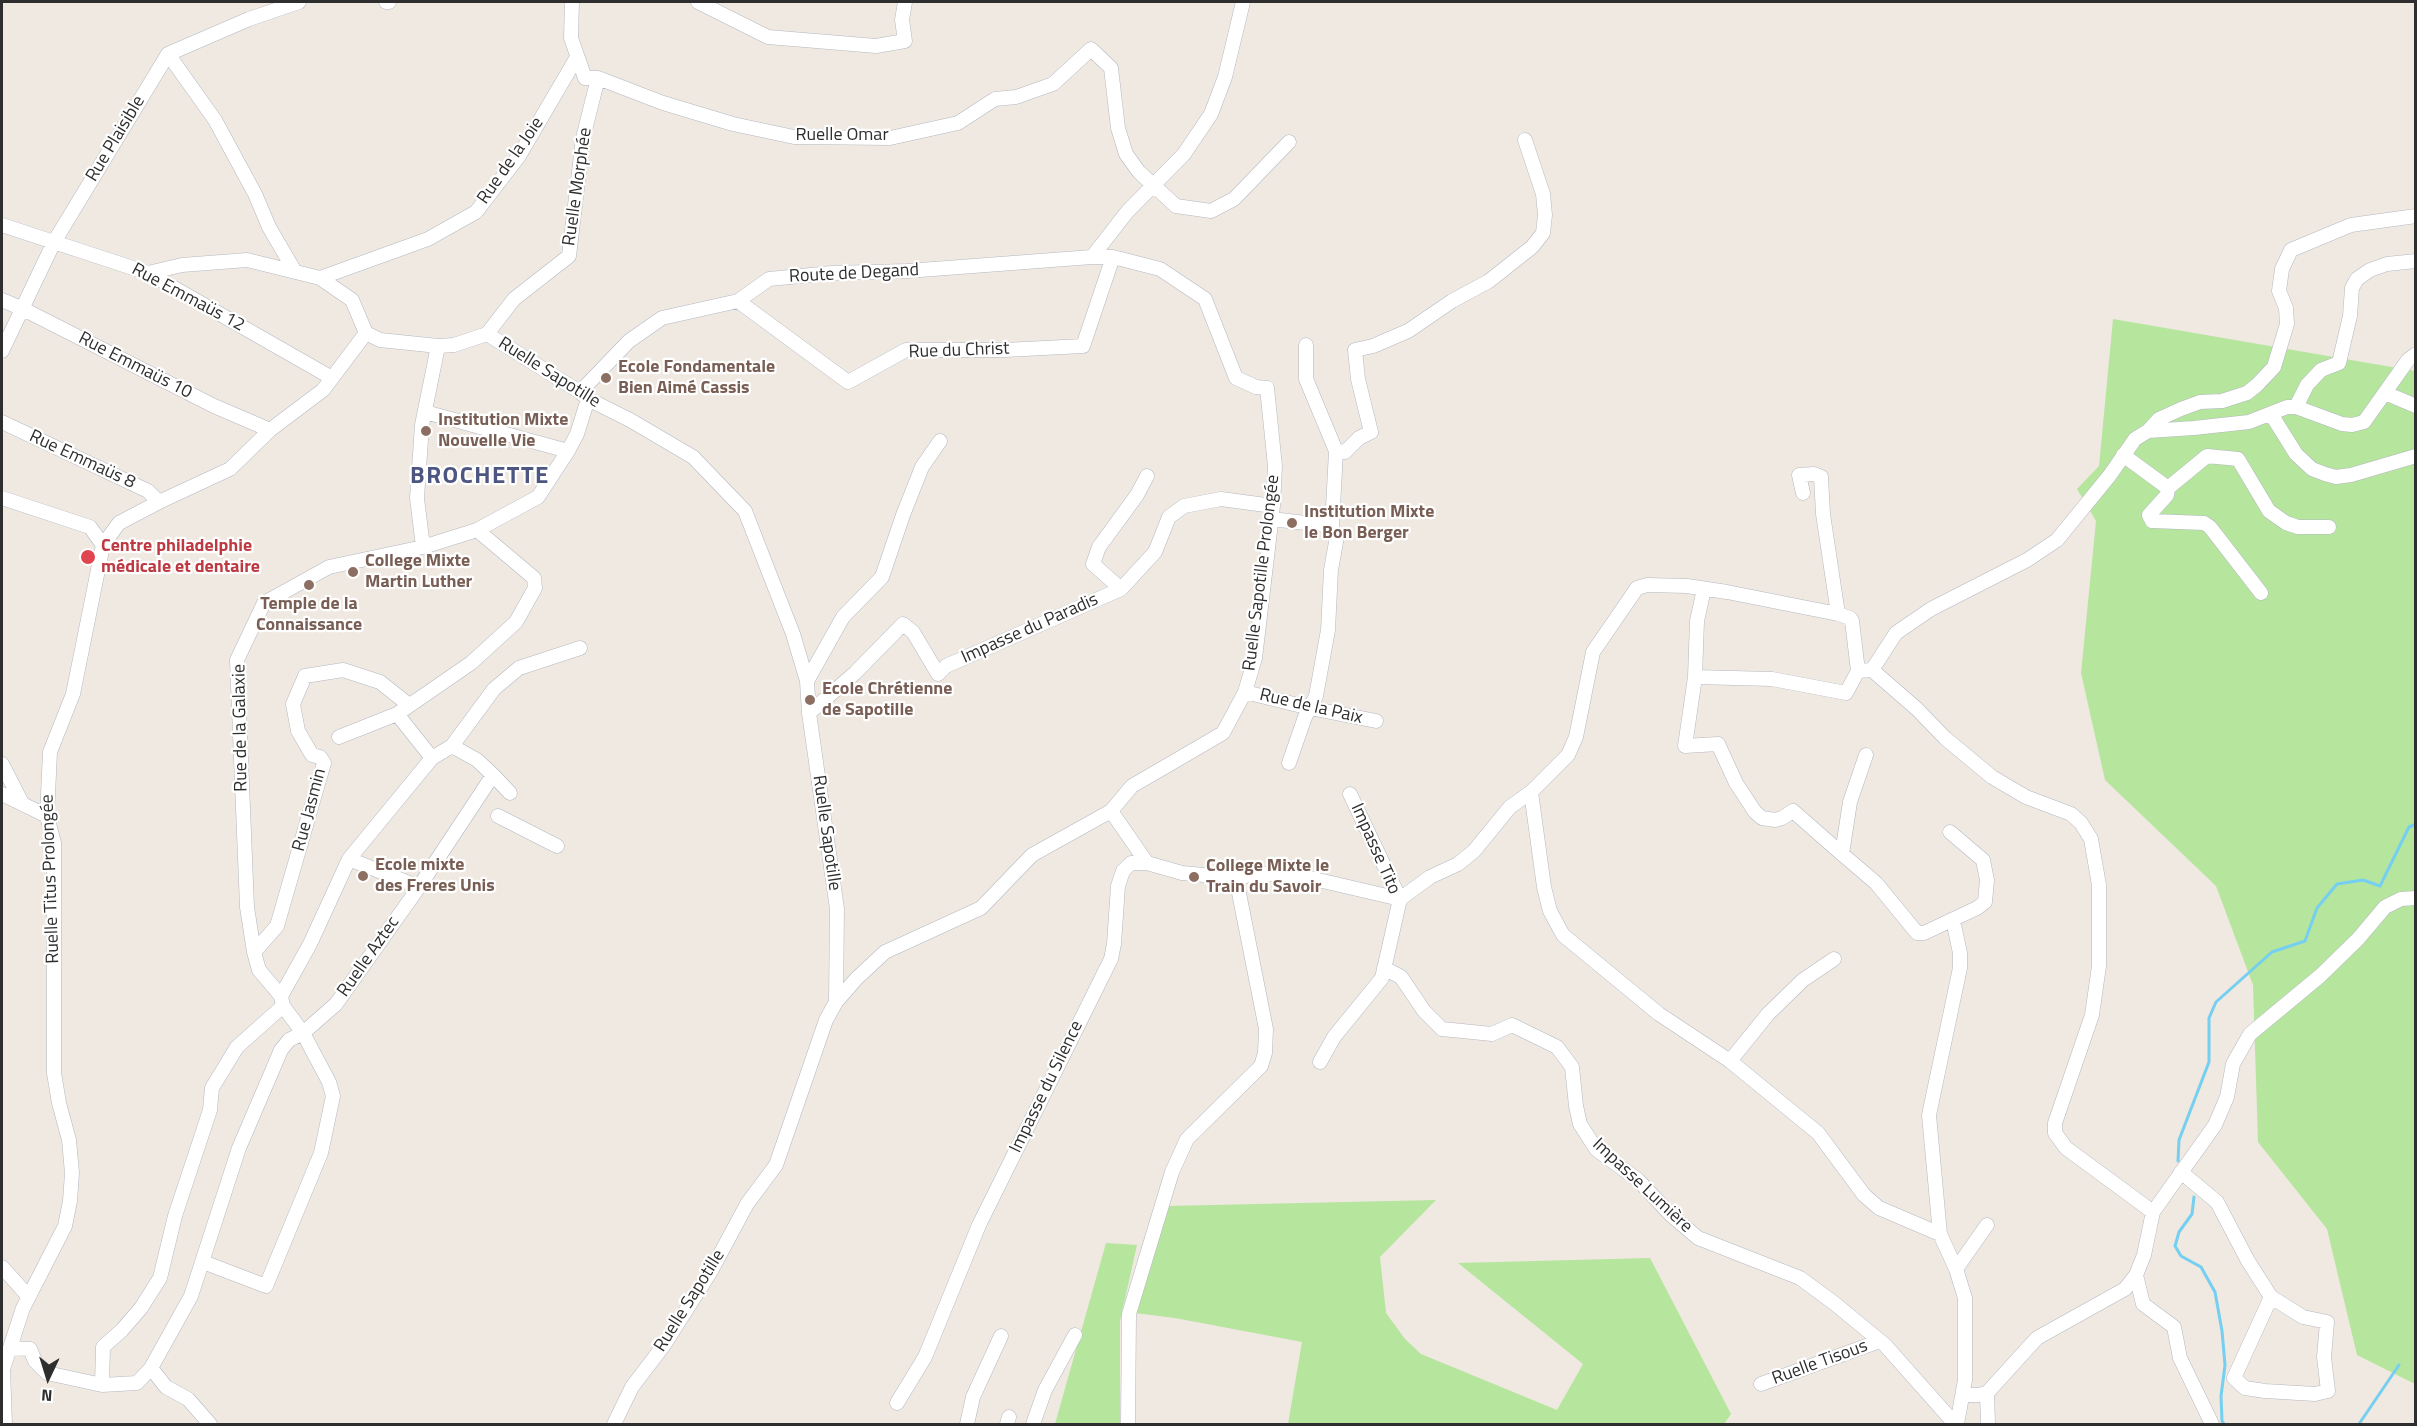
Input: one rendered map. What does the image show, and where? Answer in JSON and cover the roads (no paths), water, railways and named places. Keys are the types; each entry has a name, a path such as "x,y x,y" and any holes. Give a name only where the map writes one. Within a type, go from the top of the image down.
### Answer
{"street":[{"path":"294,270 268,227 255,194 215,120 168,54 249,19 299,2"},
{"name":"Ruelle Omar","path":"572,2 571,39 585,78 598,78 663,103 733,124 794,137 890,138 958,123 994,99 1016,97 1053,84 1091,49 1111,68 1118,128 1126,154 1153,186"},
{"path":"698,2 768,37 876,46 905,41 902,20 905,2"},
{"path":"1092,257 1127,212 1184,154 1211,114 1226,77 1243,2"},
{"name":"Rue Plaisible","path":"2,351 54,242 168,54"},
{"name":"Rue de la Joie","path":"320,278 428,239 476,212 519,156 577,57"},
{"name":"Ruelle Morphée","path":"487,334 513,299 569,256 583,138 598,78"},
{"path":"1336,451 1345,452 1359,438 1371,432 1358,379 1355,350 1373,346 1408,331 1452,301 1489,281 1532,247 1543,232 1545,215 1543,194 1525,140"},
{"path":"1153,186 1176,206 1211,211 1234,199 1289,142"},
{"path":"1695,677 1772,679 1846,693 1896,633 1931,609 2027,560 2057,540 2110,475 2135,439 2148,431 2159,419 2181,409 2247,393 2258,385 2274,367 2287,324 2286,309 2280,291 2282,269 2291,250 2351,225 2415,216"},
{"name":"Rue Emmaüs 12","path":"2,225 148,273 332,378"},
{"name":"Ruelle Sapotille Prolongée","path":"836,1002 856,979 885,952 981,908 1032,855 1111,811 1132,786 1223,733 1245,692 1255,657 1272,513 1275,466 1267,388 1256,387 1236,378 1205,299 1160,269 1113,257 1092,257"},
{"name":"Route de Degand","path":"584,395 629,341 662,318 738,301 769,279 1092,257"},
{"name":"Rue du Christ","path":"738,301 848,381 906,350 1005,350 1083,346 1113,257"},
{"path":"148,273 182,265 247,260 320,278 352,300 366,333 380,340 438,346 454,345 487,334"},
{"path":"2296,407 2307,385 2321,369 2339,363 2350,316 2352,288 2357,279 2370,270 2387,264 2415,261"},
{"name":"Rue Emmaüs 10","path":"2,300 214,406 270,430"},
{"name":"Ruelle Titus Prolongée","path":"2,1369 23,1308 65,1226 72,1173 69,1140 58,1103 54,1073 54,843 46,816 50,752 73,694 103,545 119,523 230,469 270,430 323,390 366,333"},
{"name":"Ruelle Sapotille","path":"487,334 584,395 693,457 745,511 793,634 807,681 809,713 837,909 836,1002 826,1020 776,1165 747,1204 711,1270 670,1336 632,1387 614,1425"},
{"path":"1289,764 1316,696 1328,630 1331,570 1336,542 1332,526 1336,451 1306,379 1306,345"},
{"path":"423,547 417,498 422,425 438,346"},
{"path":"2148,431 2248,422 2287,407 2296,407 2352,425 2364,422 2408,360 2415,354"},
{"path":"2385,393 2415,406"},
{"name":"Rue de la Galaxie","path":"203,1262 266,1286 321,1153 333,1096 329,1082 303,1033 259,970 254,952 247,908 237,660 264,603 329,567 423,547 477,530 538,496 577,434 584,395"},
{"path":"425,412 568,451"},
{"path":"2271,414 2296,454 2312,469 2325,474 2336,477 2351,475 2415,456"},
{"name":"Rue Emmaüs 8","path":"2,422 148,490 159,502"},
{"path":"807,681 843,616 882,577 922,467 940,441"},
{"path":"2123,454 2168,488"},
{"path":"2261,593 2210,527 2204,523 2152,521 2149,515 2167,495 2168,488 2207,456 2231,458 2242,464 2269,511 2286,523 2298,527 2329,527"},
{"path":"1803,493 1799,475 1814,474 1821,477 1823,514 1838,614"},
{"path":"1121,589 1093,564 1099,547 1137,495 1147,476"},
{"path":"2,498 90,527 103,545"},
{"name":"Impasse du Paradis","path":"809,713 855,673 903,624 913,632 938,674 946,666 1121,589 1155,552 1169,517 1184,506 1221,498 1272,513 1332,526"},
{"path":"339,737 397,714 471,663 516,622 535,588 534,578 477,530"},
{"path":"1111,811 1147,863 1182,873 1236,878 1256,874 1297,875 1400,899 1430,877 1458,864 1474,851 1510,807 1531,792 1568,755 1573,747 1593,652 1637,588 1647,585 1704,589 1850,618 1865,670 1917,709 1944,738 1992,777 2026,797 2071,814 2081,823 2091,839 2099,885 2100,934 2097,984 2092,1015 2055,1123 2055,1133 2066,1148 2153,1212"},
{"path":"1704,589 1697,621 1695,677 1685,746 1718,744 1736,783 1755,812 1762,818 1775,820 1793,811 1876,883 1917,933 1924,933 1953,920 1984,902 1987,880 1983,860 1950,832"},
{"path":"102,1385 103,1347 141,1308 160,1278 175,1216 210,1110 212,1088 237,1047 282,1001 349,859 432,758 452,746 494,689 519,668 580,648"},
{"name":"Rue Jasmin","path":"254,952 277,926 324,763 320,757 312,755 298,731 293,704 305,676 343,670 380,682 409,705"},
{"name":"Rue de la Paix","path":"1245,692 1376,722"},
{"path":"397,714 432,758"},
{"path":"452,746 477,760 510,793"},
{"path":"1842,854 1850,802 1866,755"},
{"path":"2,764 22,803"},
{"name":"Ruelle Aztec","path":"151,1368 191,1296 239,1148 281,1050 289,1040 303,1033 336,1004 419,887 493,776"},
{"path":"1531,792 1546,895 1550,911 1563,935 1659,1014 1730,1061 1818,1133 1864,1195 1879,1208 1940,1234"},
{"path":"2,794 46,816"},
{"name":"Impasse Tito","path":"1320,1062 1334,1037 1382,978 1400,899 1350,794"},
{"path":"498,816 557,846"},
{"path":"349,859 419,887"},
{"name":"Impasse du Silence","path":"897,1403 925,1357 979,1225 1111,959 1118,886 1123,872 1131,863 1147,863"},
{"path":"1128,1425 1129,1314 1172,1172 1187,1139 1261,1066 1265,1053 1266,1029 1236,878"},
{"path":"1963,1395 1987,1393 2037,1338 2125,1288 2136,1275 2144,1255 2153,1212 2215,1125 2227,1097 2233,1064 2250,1035 2320,976 2358,939 2385,907 2401,899 2415,898"},
{"path":"1953,920 1960,953 1960,968 1929,1115 1940,1234 1956,1269 1965,1298 1965,1380 1956,1425"},
{"path":"1730,1061 1768,1014 1803,980 1834,959"},
{"name":"Impasse Lumière","path":"1384,968 1401,977 1424,1011 1442,1029 1492,1034 1512,1025 1557,1047 1572,1067 1576,1106 1581,1124 1596,1149 1638,1180 1698,1238 1800,1278 1880,1341 1956,1425"},
{"path":"2181,1172 2217,1202 2248,1261 2271,1297 2303,1317 2327,1322 2324,1357 2328,1391 2315,1394 2265,1391 2245,1388 2234,1378 2271,1297"},
{"path":"1956,1269 1987,1225"},
{"path":"2,1267 29,1297"},
{"path":"2136,1275 2144,1304 2174,1327 2180,1358 2212,1425"},
{"path":"1033,1425 1045,1390 1075,1335"},
{"path":"967,1425 973,1397 1001,1336"},
{"name":"Ruelle Tisous","path":"1761,1384 1880,1341"},
{"path":"10,1348 30,1349 35,1361 57,1381 102,1385 137,1383 151,1368 166,1387 188,1399 210,1425"},
{"path":"2,1369 5,1425"},
{"path":"1987,1393 1988,1425"}],"waterway":[{"path":"2178,1161 2179,1140 2209,1062 2209,1018 2216,1002 2272,952 2305,941 2317,908 2337,884 2363,880 2380,886 2409,827 2416,824"},
{"path":"2194,1197 2192,1214 2179,1232 2175,1246 2181,1256 2201,1267 2215,1292 2225,1365 2221,1396 2224,1424"},
{"path":"2359,1424 2399,1365"}],"place":[{"name":"Ecole Fondamentale Bien Aimé Cassis","path":"606,378"},
{"name":"Institution Mixte Nouvelle Vie","path":"426,431"},
{"name":"Institution Mixte le Bon Berger","path":"1292,523"},
{"name":"Centre philadelphie médicale et dentaire","path":"88,557"},
{"name":"College Mixte Martin Luther","path":"353,572"},
{"name":"Temple de la Connaissance","path":"309,585"},
{"name":"Ecole Chrétienne de Sapotille","path":"810,700"},
{"name":"Ecole mixte des Freres Unis","path":"363,876"},
{"name":"College Mixte le Train du Savoir","path":"1194,877"}],"district":[{"name":"BROCHETTE","path":"480,477"}]}
